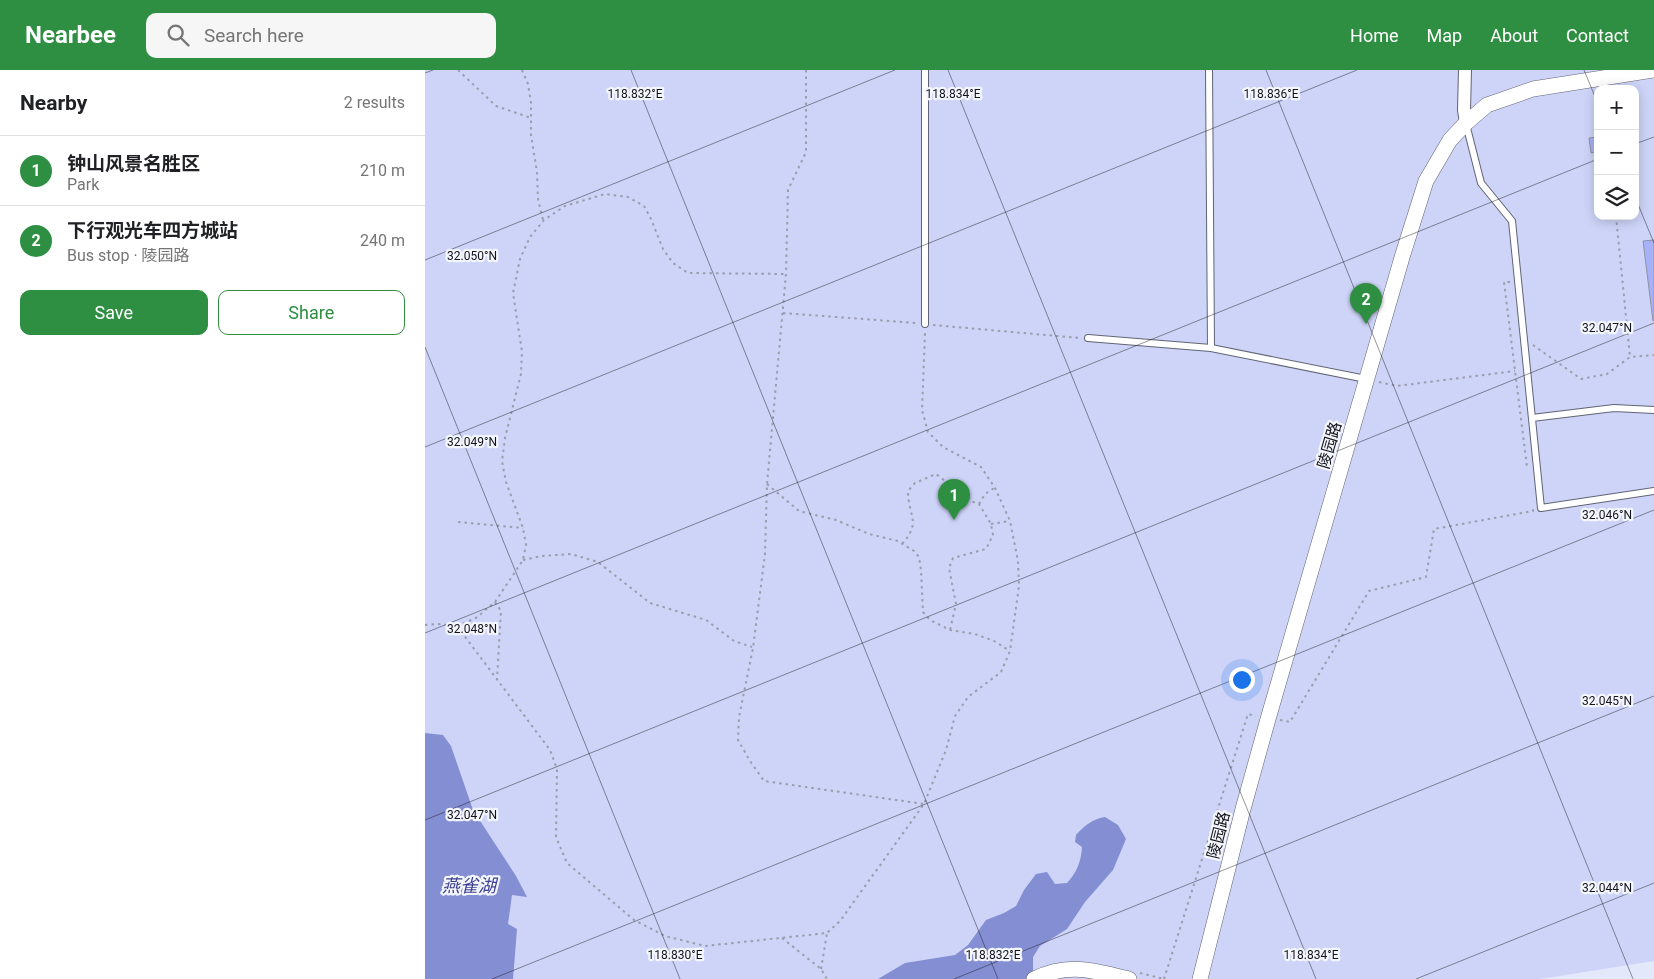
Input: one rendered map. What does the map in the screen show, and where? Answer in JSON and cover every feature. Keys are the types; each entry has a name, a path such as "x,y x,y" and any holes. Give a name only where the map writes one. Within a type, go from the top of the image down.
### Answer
{"street":[{"path":"1465,70 1464,110 1466,123"},
{"name":"陵园路","path":"1200,979 1268,718 1426,181 1450,140 1487,105 1533,89 1653,70"},
{"path":"1039,977 1067,969 1081,968 1129,979"}],"lane":[{"path":"925,70 925,324"},
{"path":"1209,70 1211,348"},
{"path":"1466,123 1481,183 1511,221 1541,508 1654,491"},
{"path":"1087,338 1211,348 1367,379"},
{"path":"1532,418 1614,408 1654,410"}],"path":[{"path":"458,70 496,106 531,118"},
{"path":"522,70 528,84 531,135 537,172 537,199 543,220"},
{"path":"806,70 806,152 788,190 786,274 767,484 765,554 753,648 739,717 738,740 764,781 924,804"},
{"path":"425,625 457,626 476,618 495,602 523,560 526,545 523,528 506,482 502,461 505,438 521,374 522,352 513,293 520,259 530,237 543,220 565,206 605,194 627,197 644,206 663,248 673,263 688,273 786,274"},
{"path":"1615,220 1630,357"},
{"path":"1518,281 1504,282 1528,474"},
{"path":"783,313 1087,338"},
{"path":"457,626 550,750 557,769 556,837 567,863 634,920 665,936 705,946 827,933 840,921 924,804 946,750 955,716 968,697 1001,672 1010,650 1019,586 1018,561 1010,522 995,488 981,467 943,447 928,432 922,410 925,324"},
{"path":"1510,330 1581,378 1607,374 1630,357 1654,355"},
{"path":"1367,379 1397,386 1515,371"},
{"path":"902,544 911,533 913,523 908,501 908,491 915,483 936,474 949,484 962,490 971,500 979,504 991,524 993,534 986,548 976,553 953,558 949,568 956,604 950,630"},
{"path":"767,484 799,511 836,520 869,534 897,541 914,551 919,557 921,570 923,612 930,620 950,630 975,634 994,641 1010,650"},
{"path":"979,504 985,494 995,488"},
{"path":"1164,979 1248,714 1290,722 1369,591 1426,577 1434,529 1533,511 1532,502"},
{"path":"457,522 523,528"},
{"path":"991,524 1010,522"},
{"path":"523,560 542,556 571,554 598,562 650,603 706,620 734,641 753,648"},
{"path":"495,602 501,611 497,679"},
{"path":"821,969 827,933"},
{"path":"782,938 821,969 827,979"}],"shaded area":[{"path":"425,70 1654,70 1654,961 1540,979 425,979"}],"water":[{"name":"燕雀湖","path":"425,733 443,735 451,746 473,810 516,876 527,897 512,895 508,924 517,929 513,979 425,979"},
{"path":"1105,817 1118,825 1126,839 1113,870 1085,902 1067,929 1040,946 1033,957 1035,979 878,979 905,963 955,955 968,945 986,920 1016,906 1024,890 1036,874 1047,872 1055,884 1067,883 1076,871 1081,857 1082,847 1075,842 1076,835 1089,823"}],"building":[{"path":"1594,137 1594,153 1591,153 1589,138"},
{"path":"1654,240 1654,320 1653,321 1643,241"}],"place":[{"name":"下行观光车四方城站","path":"1366,324"},
{"name":"钟山风景名胜区","path":"954,520"}]}
